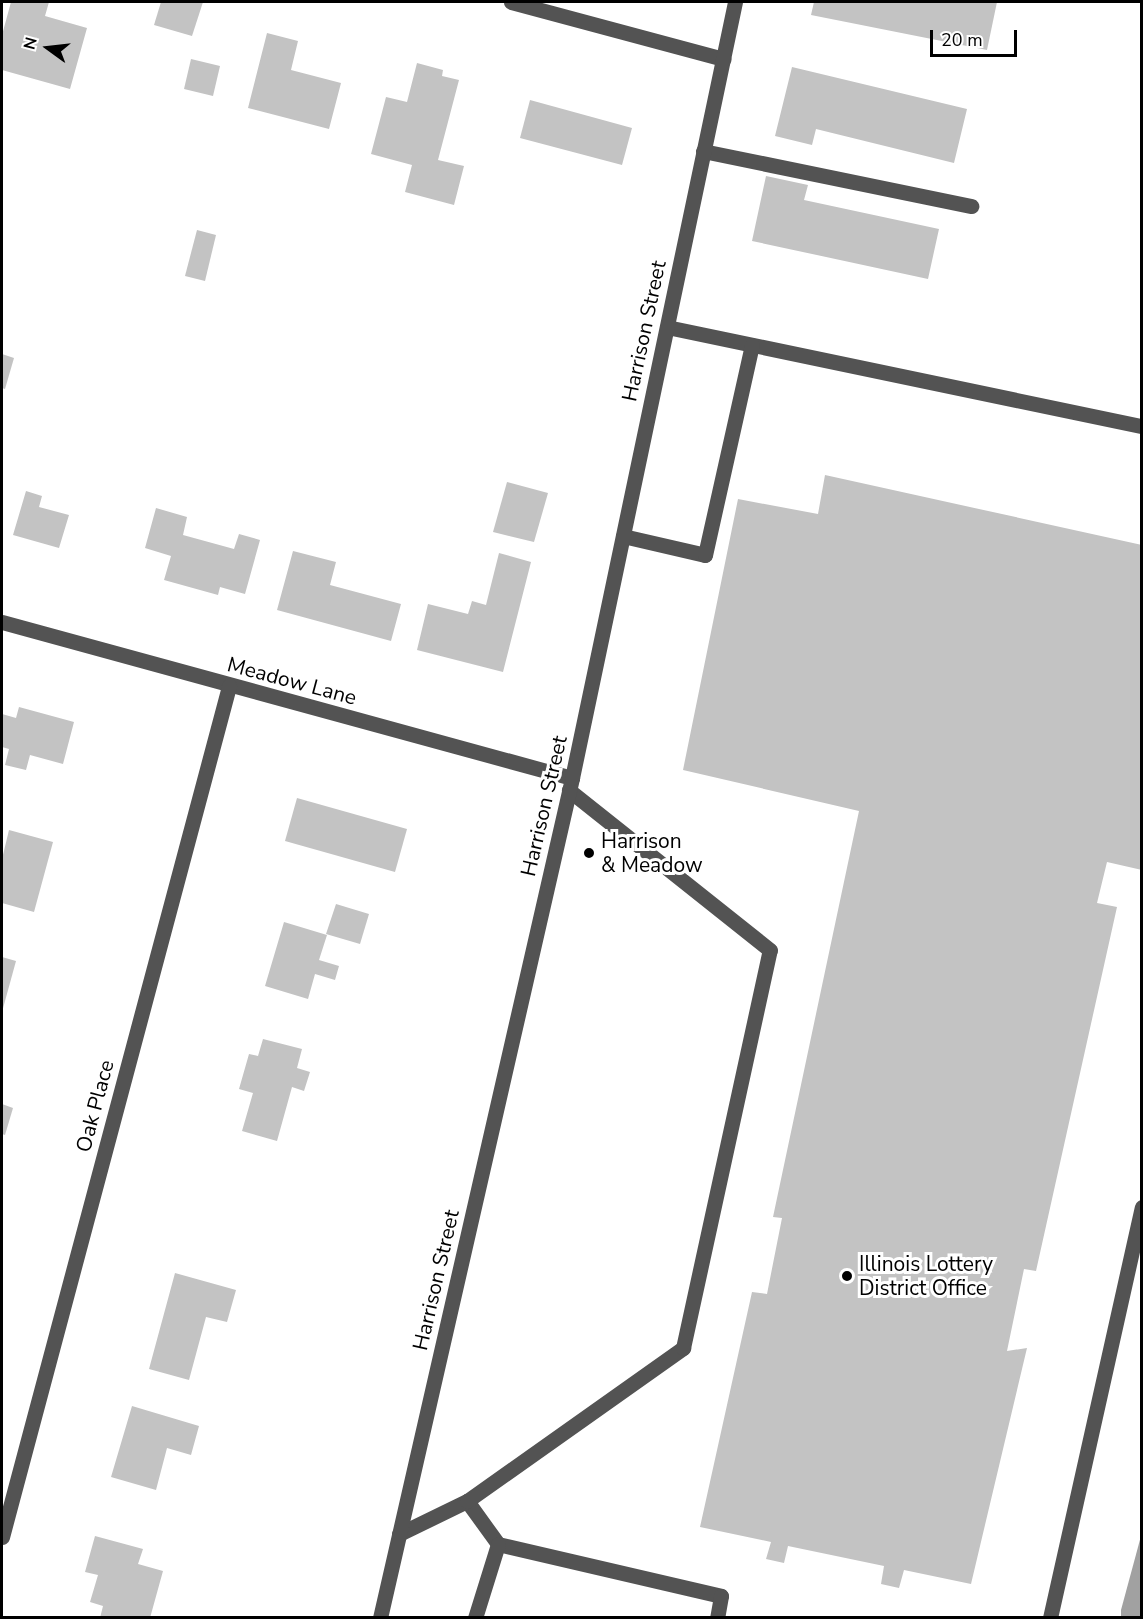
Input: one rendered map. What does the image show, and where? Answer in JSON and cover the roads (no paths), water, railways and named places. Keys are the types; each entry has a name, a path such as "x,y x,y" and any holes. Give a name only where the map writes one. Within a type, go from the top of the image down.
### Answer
{"street":[{"path":"511,2 723,59"},
{"name":"Harrison Street","path":"380,1617 571,784 735,2"},
{"path":"704,152 971,206"},
{"path":"667,327 1142,426"},
{"path":"623,536 705,555 752,345"},
{"name":"Meadow Lane","path":"2,622 571,784"},
{"name":"Oak Place","path":"2,1538 229,686"},
{"path":"399,1534 467,1502 683,1348 770,950 571,784"},
{"path":"1050,1617 1142,1207"},
{"path":"467,1502 498,1544 721,1596 717,1617"},
{"path":"475,1617 498,1544"}],"place":[{"name":"Harrison & Meadow","path":"589,853"},
{"name":"Illinois Lottery District Office","path":"847,1276"}]}
